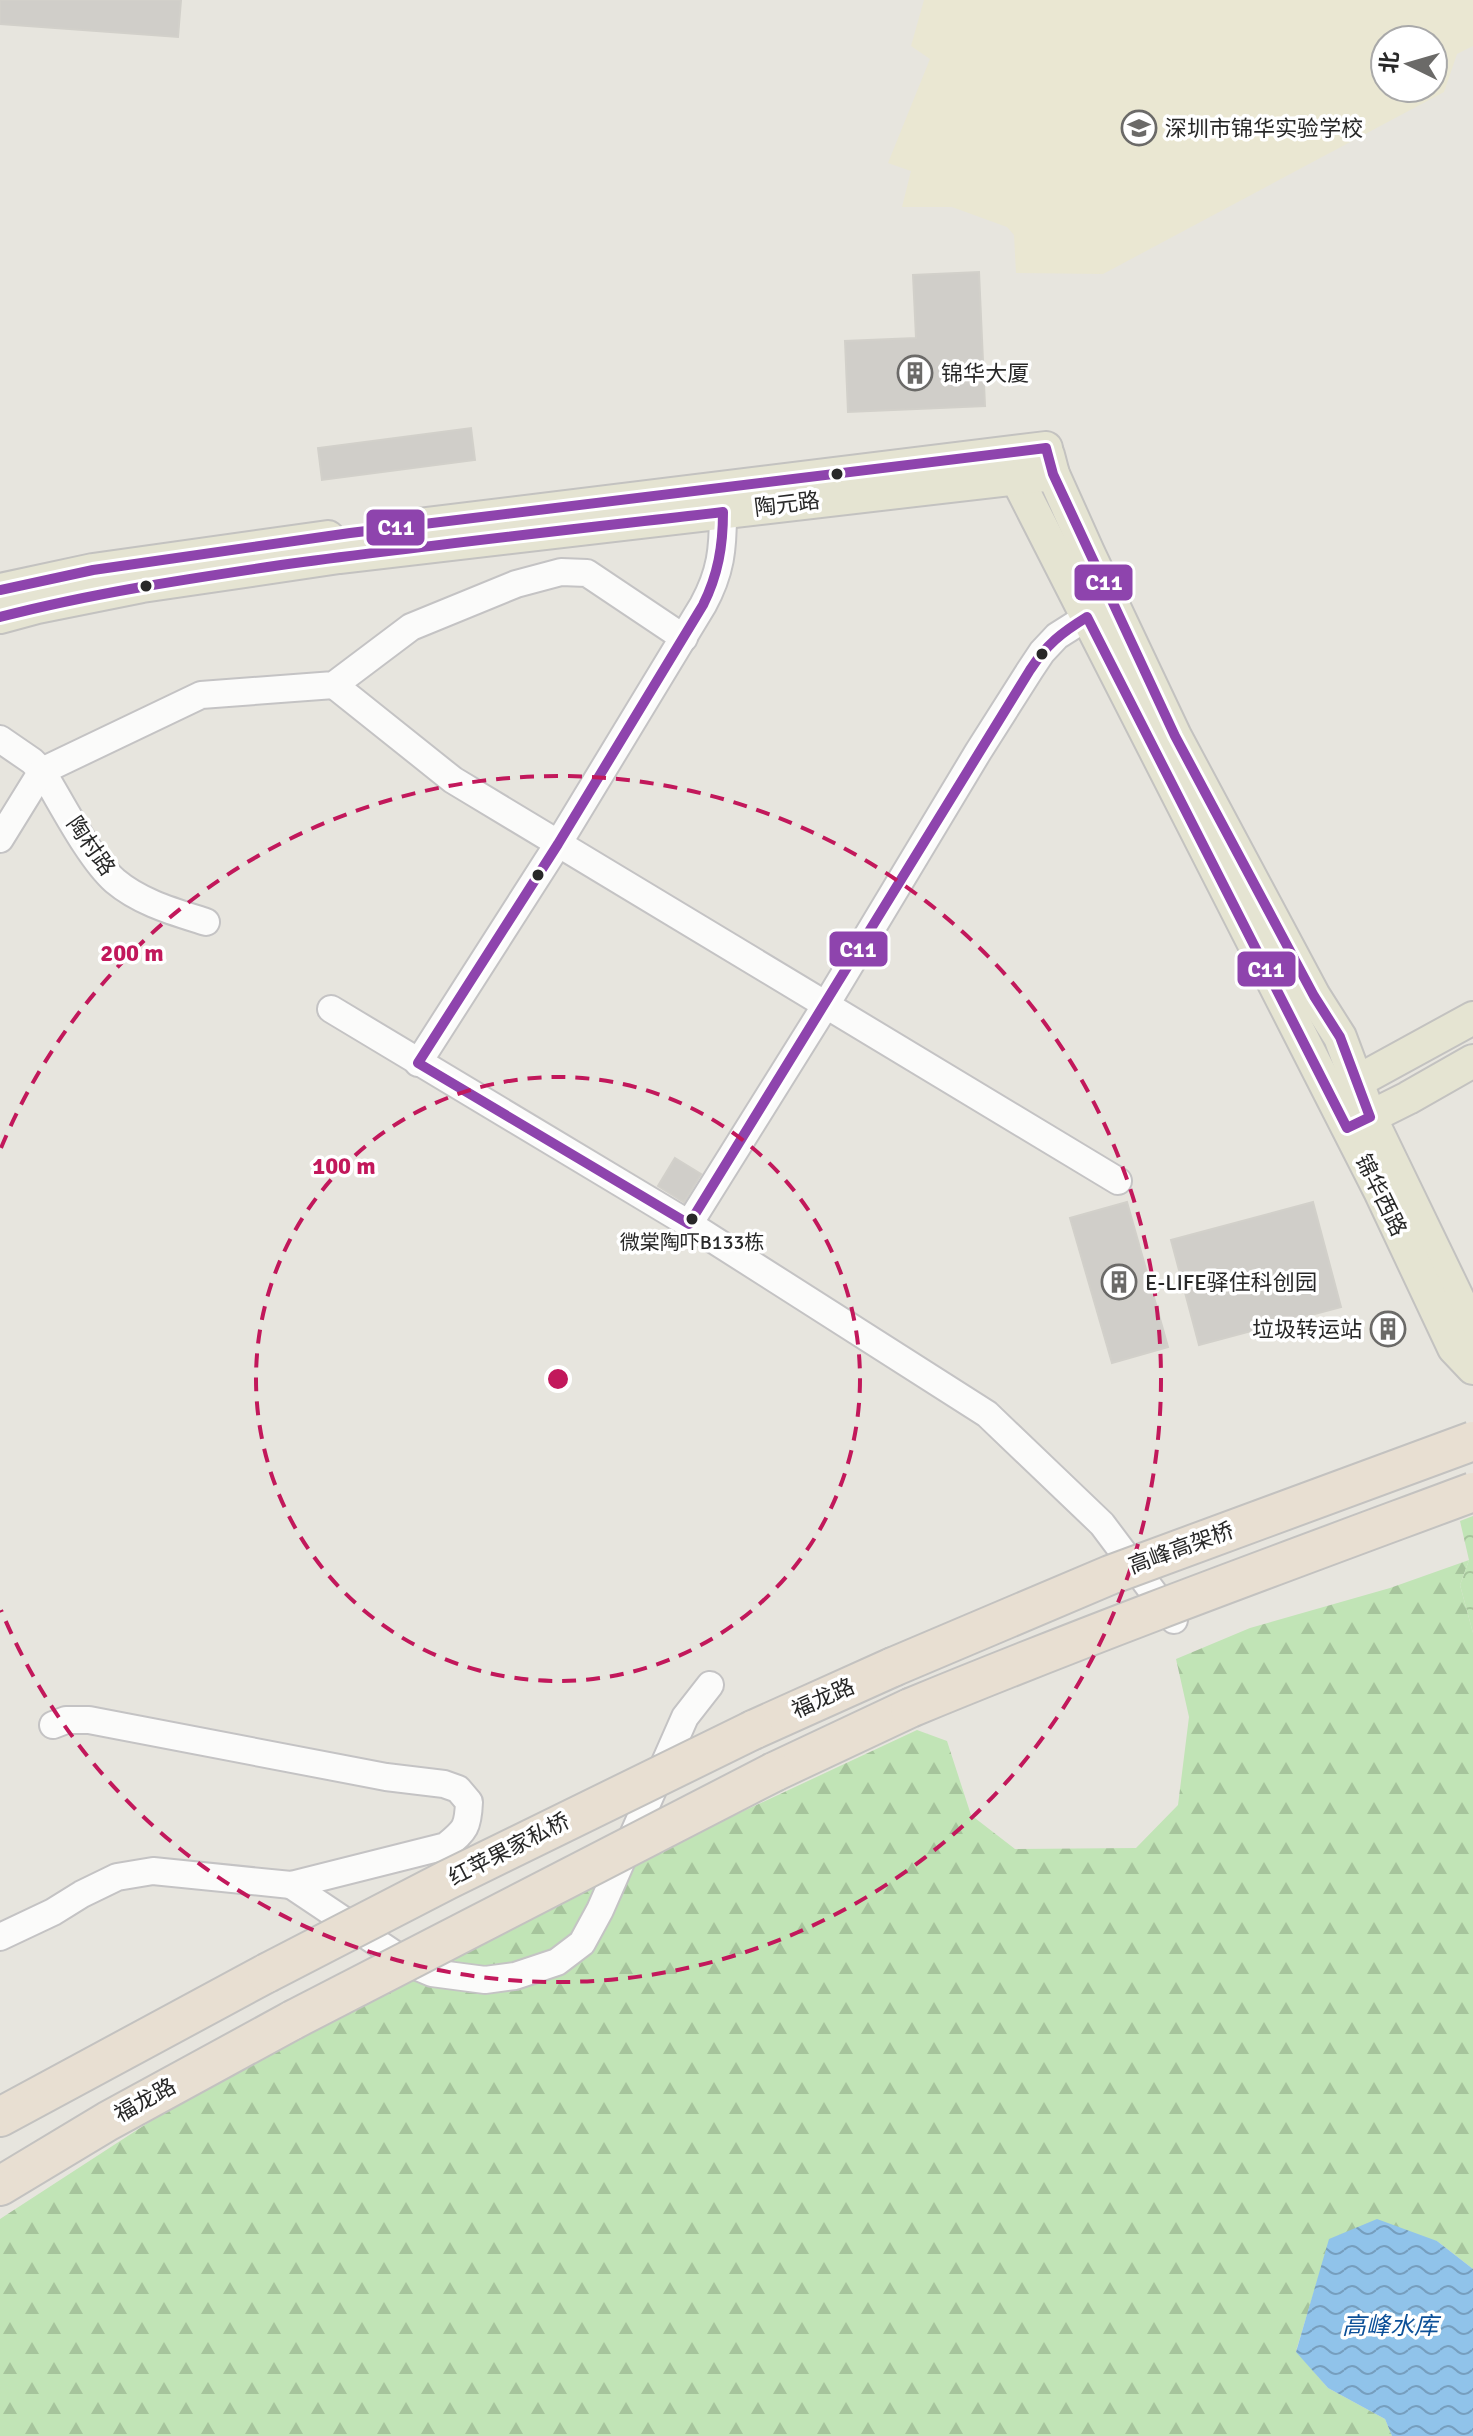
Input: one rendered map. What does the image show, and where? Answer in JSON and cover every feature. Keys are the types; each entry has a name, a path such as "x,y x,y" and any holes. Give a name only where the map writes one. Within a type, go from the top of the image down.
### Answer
{"highway":[{"name":"高峰高架桥","path":"893,1667 1110,1575 1473,1441"},
{"name":"福龙路","path":"0,2186 108,2121 293,2020 774,1772 910,1708 1023,1661 1473,1492"},
{"name":"福龙路","path":"753,1730 893,1667"},
{"name":"红苹果家私桥","path":"0,2117 461,1873 753,1730"}],"main road":[{"path":"1016,477 1049,461 1175,736 1314,996 1340,1037 1358,1081 1359,1123 1473,1059 1466,1022 1358,1081"},
{"name":"陶元路","path":"0,590 124,565 350,533 1049,461"},
{"name":"陶元路","path":"0,617 142,586 339,557 1016,477"},
{"name":"锦华西路","path":"1016,477 1087,617 1473,1330"},
{"name":"锦华西路","path":"1359,1123 1380,1191 1454,1348 1473,1368"}],"street":[{"path":"418,1063 558,844 684,638 718,575 723,545 723,512"},
{"path":"0,839 42,771 201,695 334,685 411,627 516,584 561,572 587,573 684,638"},
{"path":"689,1224 1042,652 1065,630 1087,617"},
{"path":"334,685 453,780 1118,1181"},
{"name":"陶村路","path":"0,739 42,771 96,859 114,880 136,896 206,922"},
{"path":"331,1009 689,1224 987,1414 1102,1524 1174,1620"},
{"path":"291,1885 406,1962 432,1973 485,1980 515,1976 557,1962 582,1943 600,1910 685,1717 710,1685"},
{"path":"0,1937 117,1877 153,1871 291,1885 446,1846 464,1831 469,1815 469,1802 458,1789 444,1784 386,1777 89,1720 66,1720 53,1725"}],"shaded area":[{"name":"深圳市锦华实验学校","path":"924,0 1473,0 1473,46 1457,54 1449,77 1449,24 1369,24 1369,104 1422,104 1103,274 1016,273 1014,235 1007,227 952,207 902,207 911,171 888,163 930,59 911,46"}],"green space":[{"path":"1473,1516 1473,1633 1460,1585 1469,1560 1460,1521"},
{"path":"1469,1560 1460,1585 1473,1633 1473,2269 1437,2241 1330,2239 1296,2351 1328,2388 1385,2419 1392,2436 0,2436 0,2219 177,2104 656,1852 917,1730 947,1741 971,1815 1015,1849 1136,1848 1178,1805 1189,1717 1176,1659 1250,1628 1390,1588"}],"water":[{"name":"高峰水库","path":"1377,2219 1437,2241 1473,2269 1473,2436 1392,2436 1385,2419 1328,2388 1296,2352 1329,2239"}],"building":[{"path":"0,0 181,0 178,37 0,24"},
{"name":"锦华大厦","path":"979,272 985,406 848,412 845,341 916,338 913,275"},
{"path":"471,428 475,460 322,480 318,448"},
{"name":"微棠陶吓B133栋","path":"675,1158 701,1174 684,1202 658,1186"},
{"name":"E-LIFE驿住科创园","path":"1127,1202 1168,1347 1112,1363 1070,1218"},
{"path":"1313,1202 1341,1307 1199,1345 1171,1240"},
{"name":"垃圾转运站","path":"1392,1314 1403,1335 1385,1345 1374,1323"}],"transit line":[{"name":"C11","path":"0,590 93,570 350,533 1046,448 1053,474 1175,736 1314,996 1340,1037 1370,1117 1347,1128 1087,617 1055,640 1030,670 689,1224 418,1063 558,844 703,605 719,560 723,512 281,565 175,581 0,617"}],"place":[{"name":"深圳市锦华实验学校","path":"1139,128"},
{"name":"锦华大厦","path":"915,373"},
{"name":"微棠陶吓B133栋","path":"692,1219"},
{"name":"E-LIFE驿住科创园","path":"1119,1282"},
{"name":"垃圾转运站","path":"1388,1329"}]}
